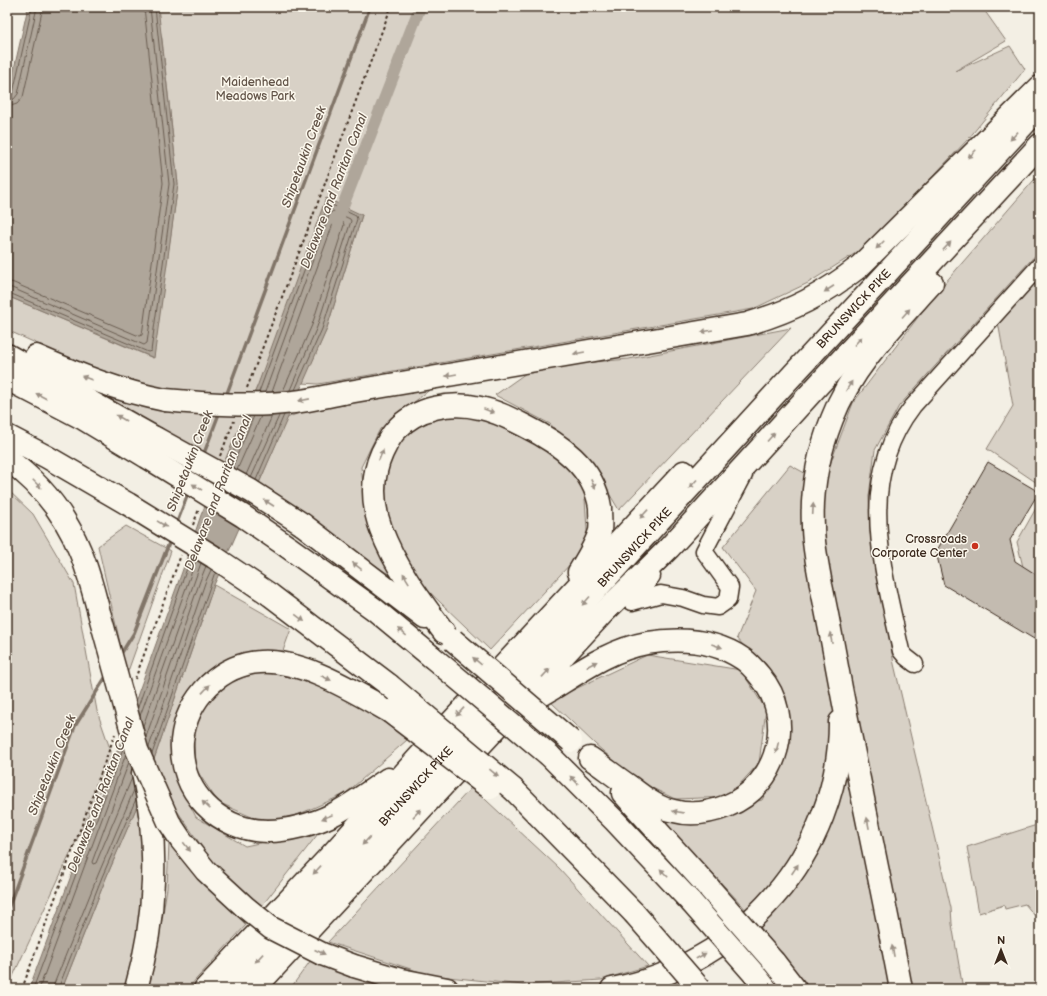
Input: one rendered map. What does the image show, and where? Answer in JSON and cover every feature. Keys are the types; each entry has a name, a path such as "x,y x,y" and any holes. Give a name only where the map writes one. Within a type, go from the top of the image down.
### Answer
{"highway":[{"path":"7,344 72,372 139,395 165,400 217,404 260,405 295,402 746,324 772,317 797,307 821,294 860,266 1040,87"},
{"name":"BRUNSWICK PIKE","path":"230,989 1040,107"},
{"name":"BRUNSWICK PIKE","path":"254,989 603,613 669,548 1040,145"},
{"path":"901,989 838,676 815,549 812,525 817,473 823,445 832,417 843,394 861,366 880,342 1040,163"},
{"path":"7,355 151,447 243,516 374,609 432,657 549,755 615,821 691,902 760,982"},
{"path":"7,379 84,419 251,491 302,524 448,636 590,758 710,889 774,962 795,989"},
{"path":"205,989 333,853 418,758 693,463 737,422 776,393"},
{"path":"448,636 421,602 391,553 381,529 375,508 374,490 376,473 380,457 387,444 396,430 405,422 434,408 449,405 466,405 482,408 508,418 536,432 562,449 576,459 586,471 594,485 600,508 600,531 589,556 553,612"},
{"path":"7,436 54,461 128,504 214,557 269,594 389,685 590,867 634,913 700,989"},
{"path":"7,459 35,482 49,497 72,533 81,552 137,750 145,785 151,823 154,862 153,893 149,932 143,966 136,989"},
{"path":"510,712 540,696 575,673 622,650 646,643 667,640 687,640 709,644 728,650 744,659 766,683 778,711 778,741 775,757 768,770 759,784 746,795 734,804 716,810 688,814 672,811 658,806 590,758"},
{"path":"418,758 364,795 331,815 305,825 283,830 267,831 250,829 234,824 219,816 205,805 195,794 188,781 184,765 182,749 183,733 187,719 194,704 216,679 230,670 245,664 276,662 299,668 349,689 389,711 511,796"},
{"path":"612,989 646,981 673,971 703,956 737,933 763,909 798,866 812,841 823,816 838,757 840,732 838,676"},
{"path":"137,750 169,822 206,871 271,928 322,954 354,966 401,980 447,989"}],"lane":[{"path":"915,664 906,657 901,650 881,555 878,495 881,474 887,453 894,435 903,419 913,406 1040,265"},
{"path":"687,528 632,602 661,594 718,607 728,600 730,587 704,551 754,456"}],"green space":[{"name":"Maidenhead Meadows Park","path":"155,7 982,7 1006,41 955,71 1010,46 1025,69 969,138 867,246 808,283 753,309 318,384 302,383 326,331 362,215 257,387 223,466 104,395 110,377 7,330 7,296 153,358 178,184 162,39"},
{"path":"1040,173 1040,250 899,406 875,450 869,496 870,533 894,664 951,908 952,924 963,989 806,989 762,929 741,904 664,822 762,800 791,742 786,696 737,638 756,591 723,547 790,465 823,483 853,403 937,292"},
{"path":"1040,277 1040,485 987,449 1013,406 998,322"},
{"path":"791,328 619,510 589,460 550,424 495,395 529,371 583,363 629,359"},
{"path":"432,388 380,429 361,467 367,516 390,575 257,488 287,418 308,409"},
{"path":"450,409 483,416 551,448 584,484 588,545 490,650 418,581 384,519 386,464 412,424"},
{"path":"7,489 33,514 74,584 97,711 114,760 7,989"},
{"path":"1040,501 1040,577 1023,567 1017,542"},
{"path":"126,526 171,551 127,674 98,546"},
{"path":"214,585 291,629 283,651 245,655 211,670 178,781 196,817 245,846 321,830 261,907 214,864 171,802 154,759"},
{"path":"647,655 741,670 766,710 759,763 728,797 675,799 636,780 595,744 550,701"},
{"path":"264,670 310,676 359,703 407,740 345,794 288,819 256,819 218,802 195,768 193,722 221,686"},
{"path":"472,787 559,868 648,966 601,980 523,985 429,975 328,942"},
{"path":"137,806 148,883 135,953 125,989 62,989 106,878"},
{"path":"1040,824 1040,922 1025,904 1005,909 1004,905 979,913 967,847"},
{"path":"169,843 246,925 187,989 144,989 156,957 167,888"},
{"path":"311,960 413,989 290,989"}],"water":[{"path":"28,7 158,7 178,184 154,358 7,296 7,100"},
{"path":"326,198 362,215 326,331 214,585 141,797 106,878 62,989 29,989 114,760 201,515 257,387"}],"building":[{"name":"Crossroads Corporate Center","path":"988,462 1039,492 1010,540 1015,561 1040,577 1040,629 1034,639 944,585 936,552"}],"waterway":[{"name":"Shipetaukin Creek","path":"226,396 370,7"},
{"name":"Delaware and Raritan Canal","path":"337,221 420,7"},
{"name":"Shipetaukin Creek","path":"203,456 220,411"},
{"name":"Shipetaukin Creek","path":"176,525 189,491"},
{"name":"Shipetaukin Creek","path":"119,657 134,633 171,538"},
{"name":"Shipetaukin Creek","path":"7,911 75,726 107,675"}],"place":[{"name":"Crossroads Corporate Center","path":"975,546"}]}
